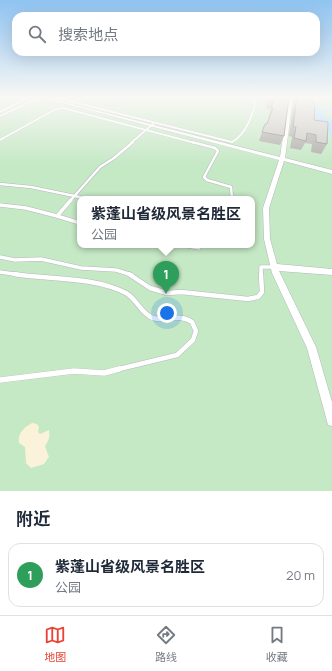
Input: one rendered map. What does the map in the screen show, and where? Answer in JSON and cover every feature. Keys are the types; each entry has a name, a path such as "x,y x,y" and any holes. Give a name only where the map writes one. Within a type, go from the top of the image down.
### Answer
{"street":[{"path":"140,120 332,172"},
{"path":"288,120 282,159 266,208 265,220 267,239 274,267 311,347 332,421"},
{"path":"274,267 332,272"}],"lane":[{"path":"0,140 38,120"},
{"path":"107,120 215,148 218,151 217,155 204,175 204,178 231,187 232,196"},
{"path":"142,120 234,142 251,120"},
{"path":"58,216 100,167 114,158 154,123"},
{"path":"0,184 31,187 78,196"},
{"path":"0,205 26,208 77,222"},
{"path":"0,257 16,260 41,260 81,268 116,270 132,275 150,288 167,293 181,292 248,299 258,297 262,292 261,267 274,267"},
{"path":"0,272 19,277 93,283 107,287 128,294 143,311 151,317 166,319 183,317 192,322 196,331 193,340 177,355 104,373 74,371 0,380"}],"green space":[{"path":"0,120 332,120 332,491 0,491"}],"sand":[{"path":"32,423 37,424 39,427 38,432 40,434 49,430 49,438 45,446 49,457 44,464 31,468 26,463 25,447 19,443 19,437 22,431"}],"water":[{"path":"317,120 332,120 332,148 331,134"}],"building":[{"path":"269,120 286,120 284,136 262,132 265,124 267,124"},
{"path":"294,120 314,120 328,122 327,144 316,142 316,135 307,133 306,141 294,138 296,127 293,127"}],"place":[{"name":"紫蓬山省级风景名胜区","path":"166,294"}]}
